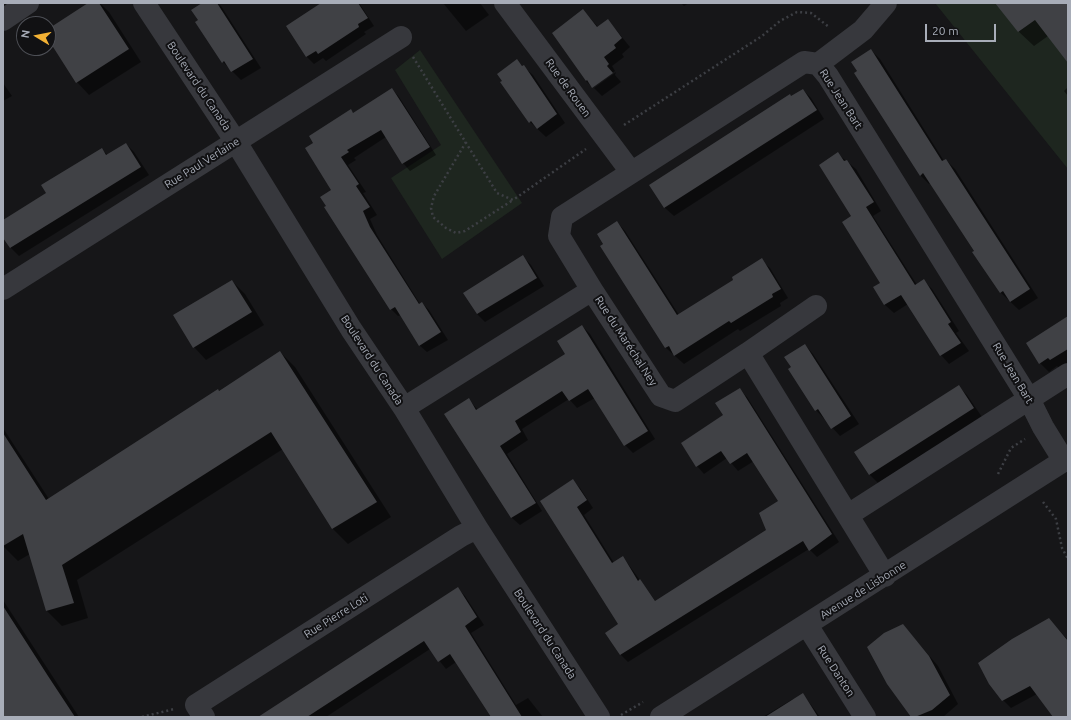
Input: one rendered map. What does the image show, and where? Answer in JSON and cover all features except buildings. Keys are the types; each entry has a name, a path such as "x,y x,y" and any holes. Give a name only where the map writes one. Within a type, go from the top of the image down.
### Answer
{"street":[{"path":"3,20 28,3"},
{"name":"Boulevard du Canada","path":"144,3 236,142 351,330 404,408 477,528 598,717"},
{"name":"Rue de Rouen","path":"505,3 631,172"},
{"path":"818,64 863,30 886,3"},
{"name":"Rue Paul Verlaine","path":"3,289 401,38"},
{"name":"Rue Jean Bart","path":"592,290 559,236 562,218 631,172 804,62 818,64 828,76 1029,399 1043,427 1066,460"},
{"name":"Rue du Maréchal Ney","path":"404,408 592,290 661,396 675,401 748,353"},
{"path":"816,306 748,353 885,576"},
{"path":"848,515 1068,374"},
{"name":"Avenue de Lisbonne","path":"661,717 1066,460"},
{"name":"Rue Pierre Loti","path":"200,711 461,536 477,528"},
{"name":"Rue Danton","path":"807,625 865,717"}],"path":[{"path":"466,142 434,196 431,208 433,217 446,228 456,233 465,231 513,200"},
{"path":"1029,484 1056,519 1062,548 1068,559"},
{"path":"142,717 200,711"}],"shaded area":[{"path":"935,3 1068,3 1068,169"},
{"path":"420,50 522,203 442,259 391,178 441,145 395,70"}]}
